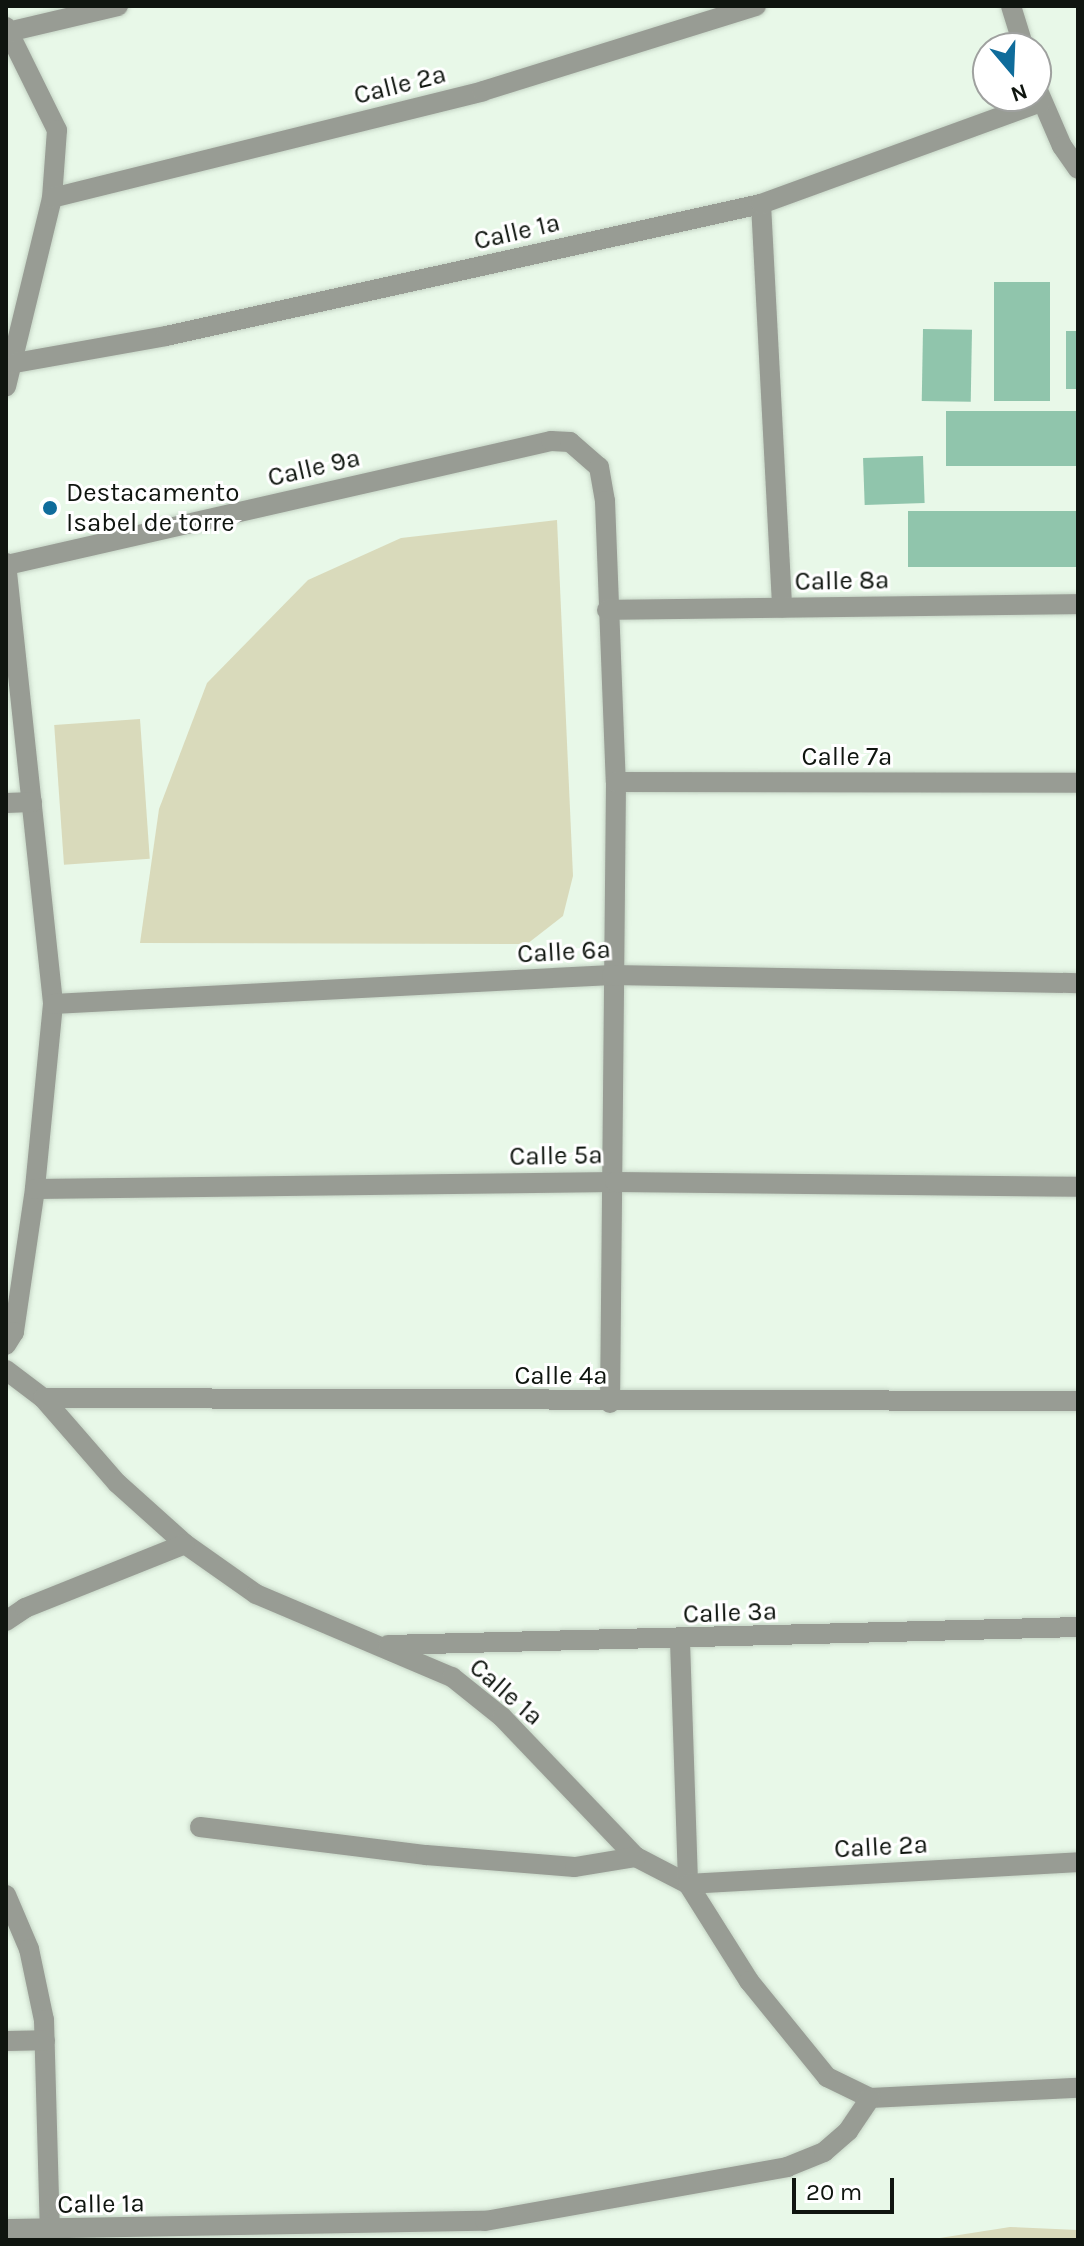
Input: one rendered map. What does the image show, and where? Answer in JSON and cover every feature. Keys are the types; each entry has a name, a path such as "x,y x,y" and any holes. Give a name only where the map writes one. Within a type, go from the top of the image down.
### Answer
{"street":[{"path":"6,386 15,363 52,198 57,130 7,30 118,6"},
{"name":"Calle 2ª","path":"52,198 483,91 718,11 756,6"},
{"path":"1011,6 1019,32"},
{"name":"Calle 1ª","path":"15,363 166,336 761,204 994,112"},
{"path":"1048,112 1078,169"},
{"path":"761,204 782,607"},
{"name":"Calle 9ª","path":"6,564 551,441 570,442 585,452 604,484 607,610"},
{"path":"6,564 53,1004 35,1189 14,1332 6,1345"},
{"name":"Calle 8ª","path":"607,610 1078,604"},
{"path":"607,610 616,782 612,975 615,1182 610,1403"},
{"name":"Calle 7ª","path":"616,782 1078,783"},
{"path":"6,803 32,802"},
{"name":"Calle 6ª","path":"53,1004 612,975 1078,983"},
{"name":"Calle 5ª","path":"35,1189 615,1182 1078,1187"},
{"name":"Calle 1ª","path":"6,1370 43,1398 117,1483 185,1544 256,1594 384,1645 452,1677 502,1717 636,1857 688,1884"},
{"name":"Calle 4ª","path":"43,1398 610,1403 1078,1401"},
{"path":"6,1621 25,1608 185,1544"},
{"name":"Calle 3ª","path":"384,1645 680,1641 1078,1627"},
{"path":"680,1641 688,1884 749,1981 827,2077 870,2098 1078,2088"},
{"path":"200,1827 426,1855 575,1867 636,1857"},
{"name":"Calle 2ª","path":"688,1884 1078,1862"},
{"path":"6,1895 29,1949 45,2040 50,2236"},
{"path":"6,2041 45,2040"},
{"name":"Calle 1ª","path":"6,2229 50,2236 485,2231 787,2167 824,2152 848,2131 870,2098"}],"green space":[{"path":"557,520 573,876 563,916 527,944 140,943 159,809 207,683 308,580 401,538"},
{"path":"140,719 150,859 64,865 54,725"},
{"path":"1010,2227 1078,2230 1078,2240 927,2240"}],"building":[{"path":"994,282 1050,282 1050,401 994,401"},
{"path":"923,329 972,330 971,402 922,401"},
{"path":"1066,331 1078,331 1078,389 1066,389"},
{"path":"946,411 1078,411 1078,466 946,466"},
{"path":"923,456 925,503 865,505 863,458"},
{"path":"908,511 1078,511 1078,567 908,567"}],"place":[{"name":"Destacamento Isabel de torre","path":"50,508"}]}
